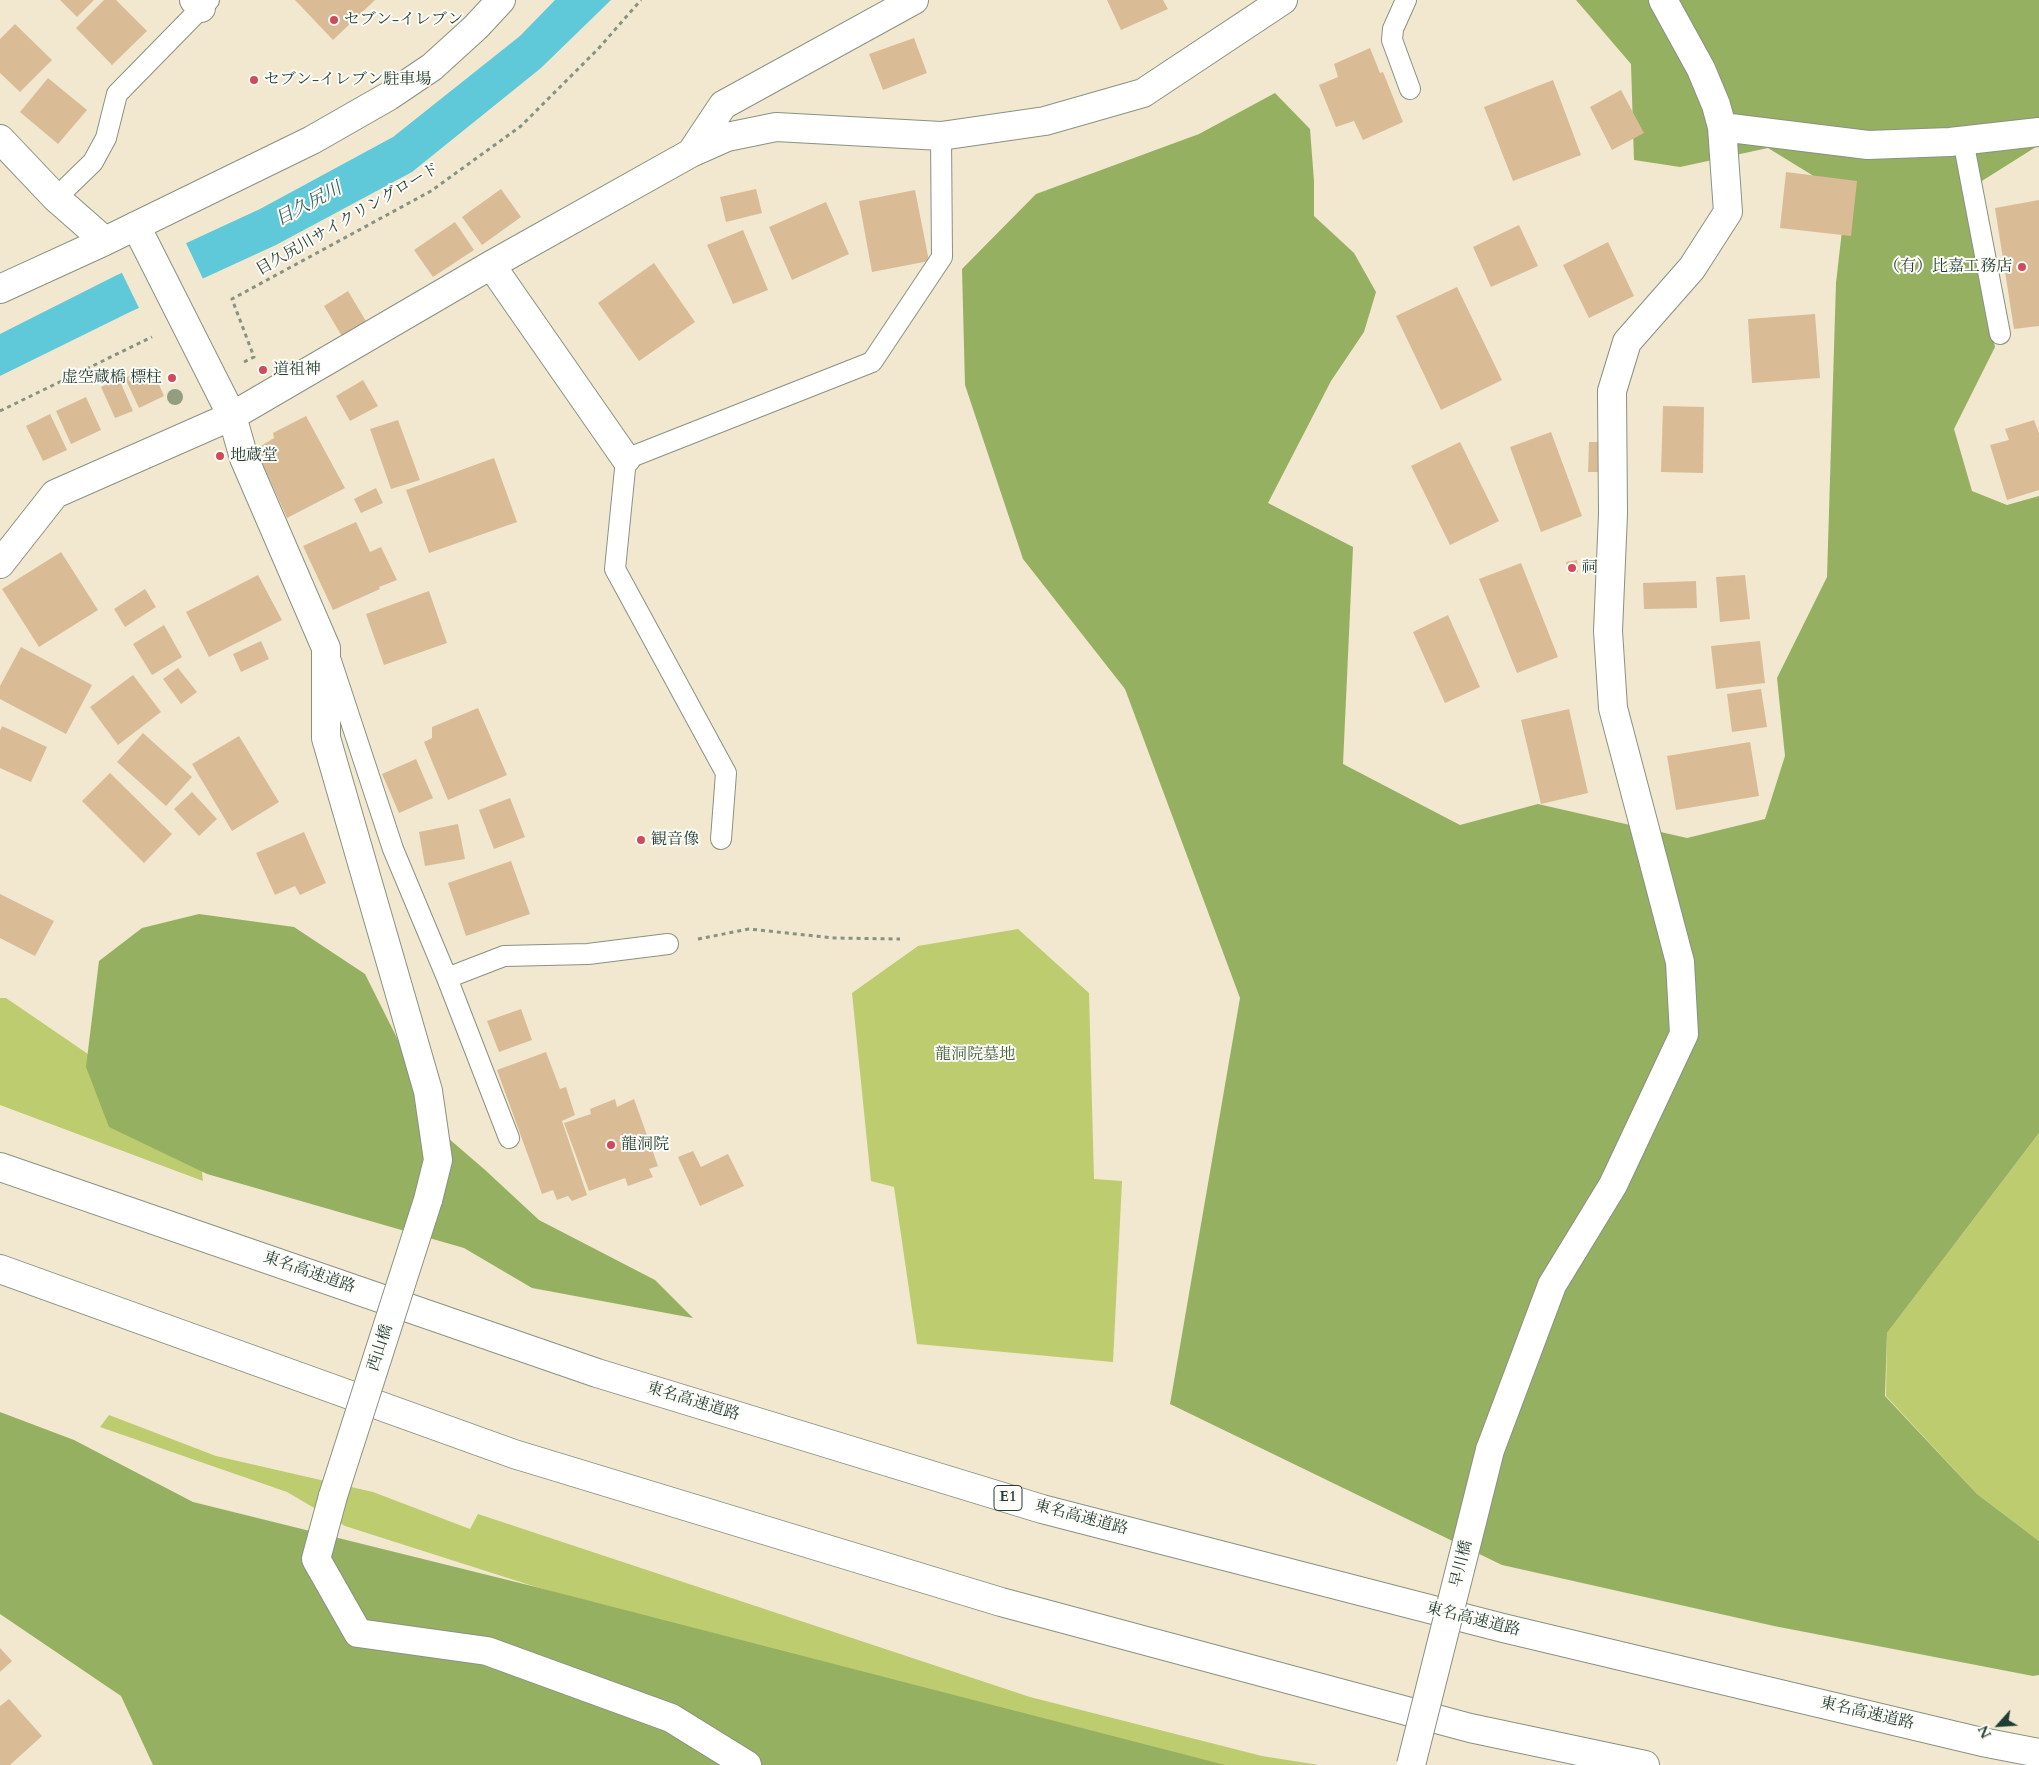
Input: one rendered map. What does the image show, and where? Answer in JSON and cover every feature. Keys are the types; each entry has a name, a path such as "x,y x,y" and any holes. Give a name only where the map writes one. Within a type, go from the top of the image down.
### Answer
{"main road":[{"path":"0,289 105,241 140,234 389,96 432,67 476,27 500,0"},
{"path":"691,153 723,105 914,0"},
{"path":"0,564 54,494 232,416 491,265 691,153 727,137 776,127 940,136 1045,121 1143,93 1283,0"},
{"name":"早川橋","path":"1411,1765 1490,1450 1552,1285 1613,1185 1684,1034 1680,962 1613,708 1608,631 1613,514 1612,391 1627,342 1692,268 1728,212 1722,127 1716,105 1701,69 1663,0"},
{"path":"1722,127 1868,145 1963,140 2039,132"},
{"path":"0,139 56,198 105,241"},
{"path":"140,234 232,416 244,458 326,648"},
{"path":"491,265 626,459"},
{"name":"西山橋","path":"326,648 326,738 428,1091 438,1160 428,1200 333,1496 316,1559 358,1633 487,1651 671,1718 747,1765"},
{"name":"東名高速道路","path":"0,1167 597,1373 1042,1509 1503,1628 1982,1742 2039,1753"},
{"path":"0,1269 514,1454 973,1593 1470,1728 1645,1765"}],"lane":[{"path":"1406,0 1393,29 1392,40 1410,89"},
{"path":"56,198 93,162 106,138 117,94 201,3"},
{"path":"721,839 726,773 615,569 626,459 872,362 942,257 940,136"},
{"path":"1963,140 2000,334"},
{"path":"326,648 393,849 447,978 509,1138"},
{"path":"447,978 504,956 588,954 668,944"}],"path":[{"name":"目久尻川サイクリングロード","path":"242,363 254,357 232,299 431,191 521,126 598,49 641,0"},
{"path":"0,411 157,334"},
{"path":"668,944 749,929 834,938 900,940"}],"green space":[{"path":"1576,0 2039,0 2039,145 1966,191 1995,347 1954,429 1972,491 2007,505 2039,496 2039,1133 1887,1333 1885,1396 1977,1494 2039,1541 2039,1675 2033,1676 1774,1626 1502,1565 1170,1404 1240,998 1125,689 1023,559 965,385 962,269 1036,194 1199,134 1275,93 1310,129 1314,181 1314,216 1354,253 1376,292 1364,332 1331,381 1268,503 1353,547 1343,764 1460,825 1538,804 1687,838 1765,819 1785,756 1777,678 1827,577 1836,283 1844,213 1812,175 1768,148 1680,167 1634,160 1631,64"},
{"path":"199,914 294,927 365,974 400,1044 426,1119 539,1220 655,1280 693,1318 532,1288 464,1248 207,1174 109,1127 86,1067 99,961 142,928"},
{"name":"龍洞院墓地","path":"1018,929 1089,993 1094,1179 1122,1181 1113,1362 917,1344 894,1187 871,1181 852,993 918,946"},
{"path":"0,998 6,998 148,1095 198,1135 203,1181 0,1105"},
{"path":"2039,1133 2039,1541 1977,1494 1886,1396 1887,1333"},
{"path":"0,1412 74,1440 193,1502 536,1587 1225,1765 153,1765 121,1696 0,1614"},
{"path":"109,1415 216,1456 373,1492 470,1529 478,1514 1030,1697 1262,1756 1319,1765 1176,1765 536,1587 345,1526 287,1492 100,1427"}],"water":[{"name":"目久尻川","path":"555,0 611,0 541,68 412,172 276,245 130,312 0,376 0,334 115,276 260,209 393,137 520,36"}],"pier":[{"path":"185,241 204,281 140,310 121,271"}],"building":[{"path":"60,0 94,0 77,17"},
{"path":"104,0 116,0 147,31 112,65 76,28"},
{"name":"セブン-イレブン","path":"295,0 375,0 333,40"},
{"path":"1107,0 1163,0 1168,9 1121,30"},
{"path":"15,24 52,60 20,92 0,73 0,39"},
{"path":"914,38 927,73 883,90 869,54"},
{"path":"1370,48 1380,73 1383,72 1403,122 1363,140 1354,121 1336,127 1319,85 1338,77 1334,64"},
{"path":"48,78 87,110 58,144 20,112"},
{"path":"1553,80 1581,155 1513,181 1484,107"},
{"path":"1621,90 1644,133 1612,150 1590,107"},
{"path":"1786,172 1857,181 1851,236 1780,228"},
{"path":"501,189 521,217 482,245 462,217"},
{"path":"756,189 762,213 726,222 720,197"},
{"path":"915,190 929,261 872,272 859,201"},
{"name":"（有）比嘉工務店","path":"2039,200 2039,326 2014,329 1995,208"},
{"path":"826,202 849,254 792,280 769,227"},
{"path":"455,222 474,250 433,277 414,250"},
{"path":"1519,225 1538,266 1491,287 1473,247"},
{"path":"743,230 768,290 733,304 707,245"},
{"path":"1608,242 1634,296 1589,318 1563,265"},
{"path":"654,263 695,322 639,361 598,303"},
{"path":"1457,287 1502,380 1441,410 1396,316"},
{"path":"348,291 367,323 343,338 324,306"},
{"path":"1815,314 1820,378 1752,383 1748,319"},
{"path":"151,366 164,396 139,408 125,378"},
{"path":"119,379 133,411 115,418 101,387"},
{"path":"363,380 378,406 350,421 336,396"},
{"path":"86,397 101,430 71,444 56,411"},
{"path":"1663,406 1704,407 1703,473 1661,472"},
{"path":"50,414 67,450 43,461 26,426"},
{"path":"306,416 345,488 287,518 256,449 274,438 273,433"},
{"path":"398,420 420,480 391,489 370,429"},
{"path":"2034,420 2039,433 2039,490 2007,500 1990,445 2009,440 2005,429"},
{"path":"1551,432 1582,516 1541,532 1510,447"},
{"path":"1460,442 1499,521 1450,545 1411,466"},
{"path":"1589,442 1608,442 1608,472 1588,472"},
{"path":"494,458 517,522 429,553 406,490"},
{"path":"376,488 383,503 361,513 354,499"},
{"path":"356,522 370,552 381,547 397,580 333,610 303,546"},
{"path":"61,552 98,610 39,647 2,589"},
{"path":"1577,560 1578,572 1569,574 1566,562"},
{"path":"1521,563 1558,657 1517,673 1479,579"},
{"path":"258,575 282,620 209,657 186,612"},
{"path":"1745,575 1750,619 1720,622 1716,577"},
{"path":"1696,581 1697,608 1644,609 1643,583"},
{"path":"145,589 156,607 125,627 114,609"},
{"path":"429,591 447,643 384,665 366,614"},
{"path":"1448,615 1480,687 1445,703 1413,632"},
{"path":"164,625 182,657 152,675 133,644"},
{"path":"261,641 269,659 241,672 233,654"},
{"path":"1760,641 1765,683 1716,689 1711,646"},
{"path":"21,647 92,685 66,734 0,699 0,686"},
{"path":"178,668 197,692 181,704 163,679"},
{"path":"133,675 161,712 118,745 90,707"},
{"path":"1761,689 1767,727 1732,732 1727,694"},
{"path":"478,708 507,775 448,800 424,742 432,738 432,727"},
{"path":"1569,709 1588,793 1541,804 1521,720"},
{"path":"2,726 47,747 31,782 0,768 0,731"},
{"path":"143,733 192,777 166,806 117,762"},
{"path":"239,736 279,802 232,831 192,764"},
{"path":"1750,742 1759,796 1676,810 1667,756"},
{"path":"416,759 433,798 399,813 382,774"},
{"path":"110,773 172,834 144,863 82,801"},
{"path":"192,792 217,819 199,836 174,809"},
{"path":"510,798 525,837 494,849 479,810"},
{"path":"458,824 465,859 425,866 419,832"},
{"path":"304,832 326,883 300,895 295,886 275,895 256,853"},
{"path":"511,861 530,914 466,936 448,883"},
{"path":"0,894 54,921 35,956 0,938"},
{"path":"521,1009 532,1040 499,1052 487,1021"},
{"path":"546,1052 560,1089 566,1087 575,1115 562,1121 587,1195 572,1201 568,1196 557,1200 553,1190 542,1194 497,1070"},
{"name":"龍洞院","path":"615,1099 617,1107 634,1099 658,1166 649,1169 653,1177 628,1186 625,1178 589,1191 564,1123 591,1114 590,1109"},
{"path":"693,1151 701,1167 728,1154 744,1186 700,1206 678,1157"},
{"path":"0,1648 12,1661 0,1672"},
{"path":"9,1699 42,1736 10,1765 0,1765 0,1706"}],"place":[{"name":"セブン-イレブン","path":"334,20"},
{"name":"セブン-イレブン駐車場","path":"254,80"},
{"name":"（有）比嘉工務店","path":"2022,267"},
{"name":"道祖神","path":"263,370"},
{"name":"虚空蔵橋 標柱","path":"172,378"},
{"name":"地蔵堂","path":"220,456"},
{"name":"祠","path":"1572,568"},
{"name":"観音像","path":"641,840"},
{"name":"龍洞院","path":"611,1145"}]}
